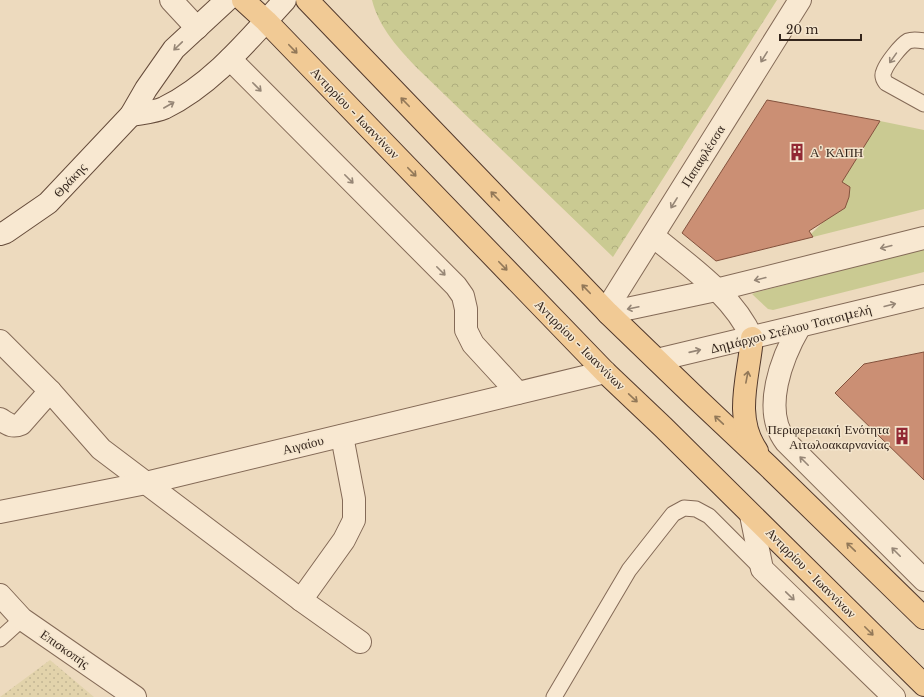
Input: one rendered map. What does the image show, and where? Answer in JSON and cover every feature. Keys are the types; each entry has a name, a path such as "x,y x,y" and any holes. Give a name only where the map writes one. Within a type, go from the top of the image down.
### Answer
{"main road":[{"name":"Αντιρρίου - Ιωαννίνων","path":"243,0 266,21 605,372 663,427 924,685"},
{"path":"307,0 607,312 768,465 924,618"},
{"path":"752,338 745,387 744,411 747,430 751,442 768,465"}],"street":[{"path":"171,0 197,28"},
{"name":"Θράκης","path":"0,234 6,232 48,203 131,115 146,89 174,49 227,0"},
{"path":"131,115 163,108 206,81 230,59 285,0"},
{"name":"Παπαφλέσσα","path":"607,312 800,0"},
{"path":"230,59 456,286 463,296 466,309 466,330 473,344 518,393"},
{"path":"653,236 716,290 741,318 752,338"},
{"path":"607,312 716,290 924,238"},
{"name":"Δημάρχου Στέλιου Τσιτσιμελή","path":"657,360 924,296"},
{"path":"800,326 785,357 778,383 774,408 779,432 786,442 924,580"},
{"path":"0,341 50,391 101,449 301,600 360,642"},
{"name":"Αιγαίου","path":"0,512 146,483 605,372"},
{"path":"0,419 11,426 21,424 50,391"},
{"path":"301,600 344,540 354,520 354,499 342,436"},
{"path":"751,515 762,569 894,697"},
{"name":"Επισκοπής","path":"0,595 22,619 135,697"}],"lane":[{"path":"924,41 916,40 906,42 897,52 883,73 883,80 886,83 924,104"},
{"path":"554,697 629,570 673,514 684,508 696,509 709,516 762,569"},
{"path":"0,639 22,619"}],"shaded area":[{"path":"50,660 94,697 0,697"}],"green space":[{"path":"372,0 777,0 613,257 418,69 390,38 379,20"},
{"path":"880,121 924,130 924,209 813,237 811,234 824,221 845,208 849,197 850,188 842,182"},
{"path":"924,249 924,272 773,310 768,309 752,294 757,292"}],"building":[{"name":"Α' ΚΑΠΗ","path":"767,100 880,121 842,182 850,187 849,197 845,208 809,231 813,237 716,261 682,233"},
{"name":"Περιφερειακή Ενότητα Αιτωλοακαρνανίας","path":"924,352 924,480 835,393 864,364"}],"place":[{"name":"Α' ΚΑΠΗ","path":"797,152"},
{"name":"Περιφερειακή Ενότητα Αιτωλοακαρνανίας","path":"902,436"}]}
